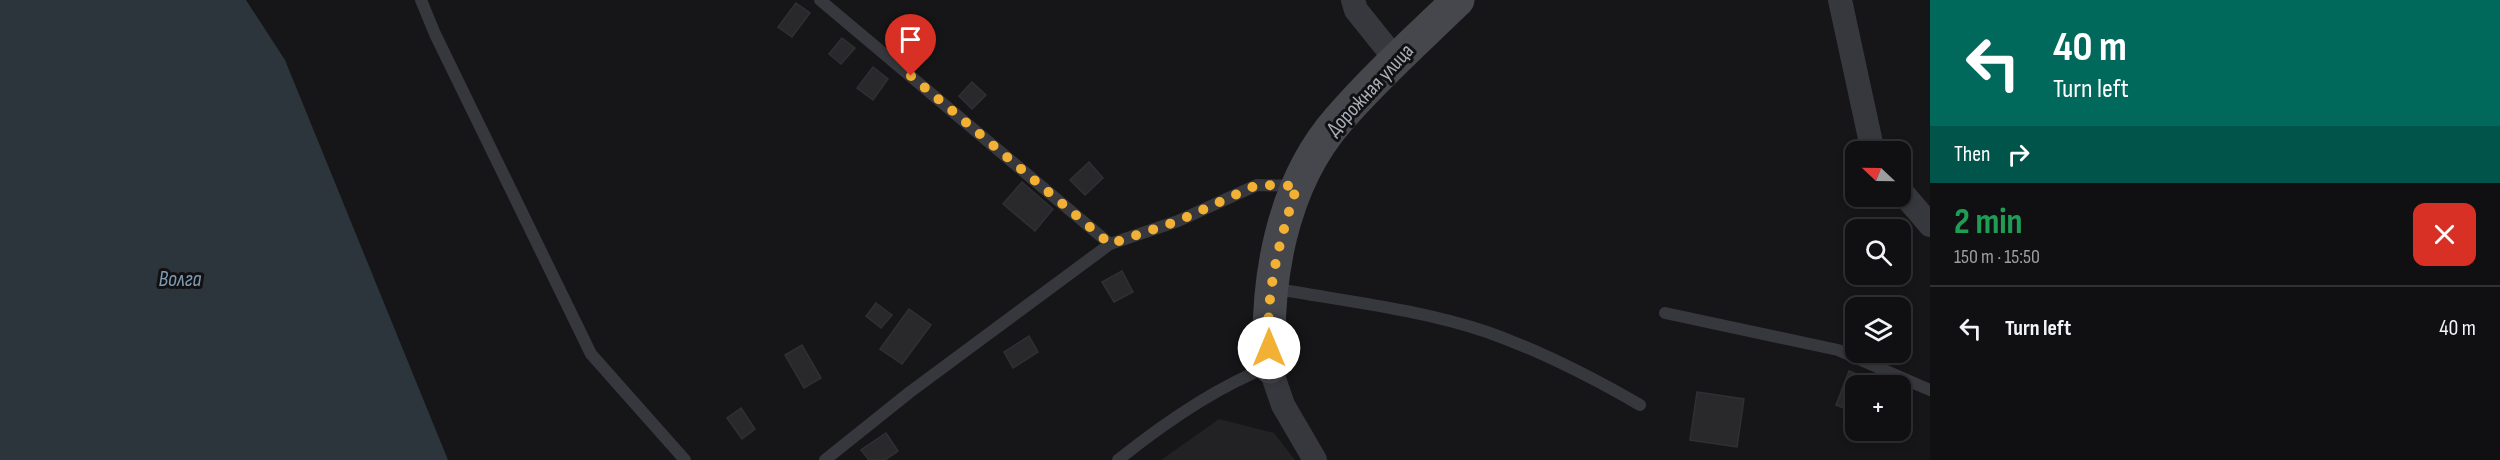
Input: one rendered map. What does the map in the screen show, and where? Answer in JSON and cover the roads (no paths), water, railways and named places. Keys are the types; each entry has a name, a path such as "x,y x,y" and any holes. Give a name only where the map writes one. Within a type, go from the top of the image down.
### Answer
{"street":[{"path":"1353,0 1356,10 1396,60"},
{"name":"Дорожная улица","path":"1270,367 1268,330 1270,287 1281,237 1297,186 1314,153 1338,119 1458,0"},
{"path":"1840,0 1871,141"},
{"path":"1911,203 1930,225"},
{"path":"1270,367 1283,405 1315,460"}],"lane":[{"path":"421,0 435,34 591,354 685,460"},
{"path":"820,0 1110,244"},
{"path":"825,460 910,392 1110,244 1178,221 1257,185 1297,186"},
{"path":"1270,287 1416,314 1486,332 1574,367 1640,405"},
{"path":"1665,313 1838,350 1930,390"},
{"path":"1118,460 1153,432 1245,376 1270,367"}],"water":[{"name":"Волга","path":"0,0 246,0 285,60 448,460 0,460"}]}
